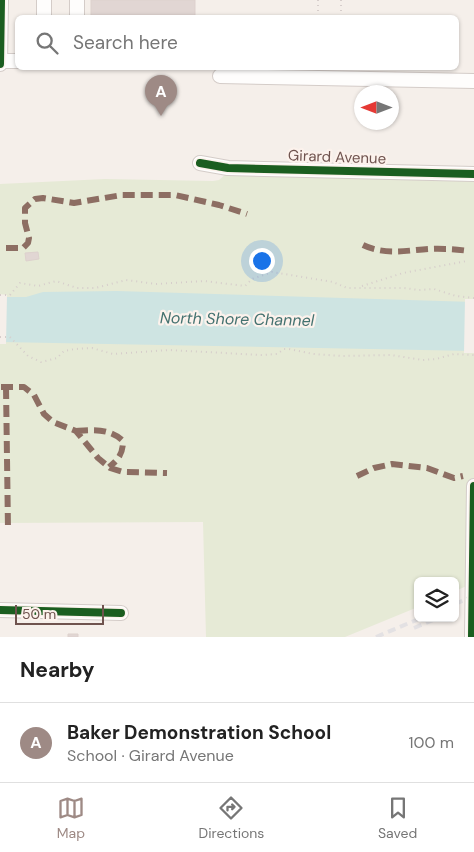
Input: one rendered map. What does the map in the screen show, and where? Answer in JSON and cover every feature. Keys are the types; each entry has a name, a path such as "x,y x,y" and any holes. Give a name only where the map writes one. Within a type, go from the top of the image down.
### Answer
{"street":[{"path":"1,0 0,62 15,61"},
{"path":"44,0 44,15"},
{"path":"77,15 78,0"},
{"path":"220,76 474,81"},
{"name":"Girard Avenue","path":"200,164 228,168 474,174"},
{"path":"472,637 474,486"},
{"path":"0,610 121,613"}],"path":[{"path":"318,0 318,14"},
{"path":"341,0 341,15"},
{"path":"357,287 403,273 466,261"},
{"path":"0,295 10,294 20,283 38,286 56,281 77,288 95,288 126,280 156,284 204,281 245,286 252,279 272,272 333,282 347,288 434,289 456,296 474,298"},
{"path":"0,337 10,337 28,356 41,362 57,358 64,351 92,348 112,354 175,350 261,355 277,354 289,349 314,354 342,356 391,355 423,360 454,354 474,355"}],"green space":[{"path":"226,174 474,181 474,583 459,589 459,577 414,577 414,609 345,637 206,637 203,522 0,523 0,184 105,179 219,180"}],"water":[{"name":"North Shore Channel","path":"117,291 474,302 474,351 0,342 0,297 26,297 43,292"}],"pier":[{"path":"0,294 7,295 6,344 0,344"},
{"path":"465,299 474,299 474,353 464,353"}],"building":[{"path":"91,0 195,0 195,15 91,15"},
{"path":"38,252 39,259 26,261 25,253"},
{"path":"68,634 78,634 78,637 68,637"}],"railway":[{"path":"459,602 474,596"},
{"path":"376,637 414,621"},
{"path":"414,628 428,622"}],"marked path":[{"path":"6,248 23,248 28,243 25,208 35,199 43,198 74,203 122,195 175,195 219,205 247,214"},
{"path":"363,245 383,251 435,249 469,251"},
{"path":"1,387 24,387 34,395 44,414 53,422 76,431 98,458 110,468 123,472 167,473"},
{"path":"6,387 8,529"},
{"path":"76,431 94,430 107,432 123,441 119,456 109,467"},
{"path":"357,476 374,468 392,464 427,468 454,478 463,476"}],"cycle path":[{"path":"0,64 1,0"},
{"path":"200,163 228,168 474,174"},
{"path":"472,637 474,486"},
{"path":"0,610 121,613"}],"place":[{"name":"Baker Demonstration School","path":"161,116"}]}
